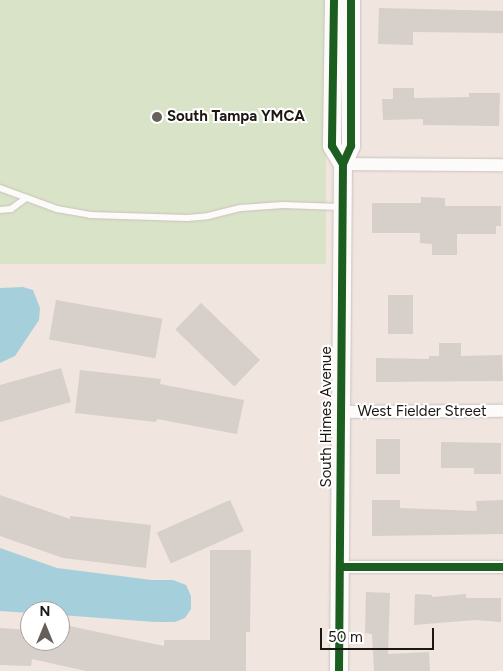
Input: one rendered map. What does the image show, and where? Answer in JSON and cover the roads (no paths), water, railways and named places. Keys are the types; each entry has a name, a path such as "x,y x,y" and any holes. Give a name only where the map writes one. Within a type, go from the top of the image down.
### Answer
{"street":[{"name":"South Himes Avenue","path":"334,0 332,146 342,164"},
{"name":"South Himes Avenue","path":"339,671 342,164 351,146 351,0"},
{"path":"342,164 503,165"},
{"name":"West Fielder Street","path":"341,412 503,411"},
{"path":"340,567 503,567"}],"lane":[{"path":"0,188 57,208 90,215 187,218 208,216 242,208 283,205 342,207"},
{"path":"0,210 11,208 26,198"}],"water":[{"path":"23,287 33,290 40,308 39,320 15,356 0,363 0,288"},
{"path":"0,548 57,568 152,580 173,580 186,585 191,596 191,609 185,618 175,622 70,616 70,601 20,601 20,612 0,611"}],"place":[{"name":"South Tampa YMCA","path":"157,117"}]}
